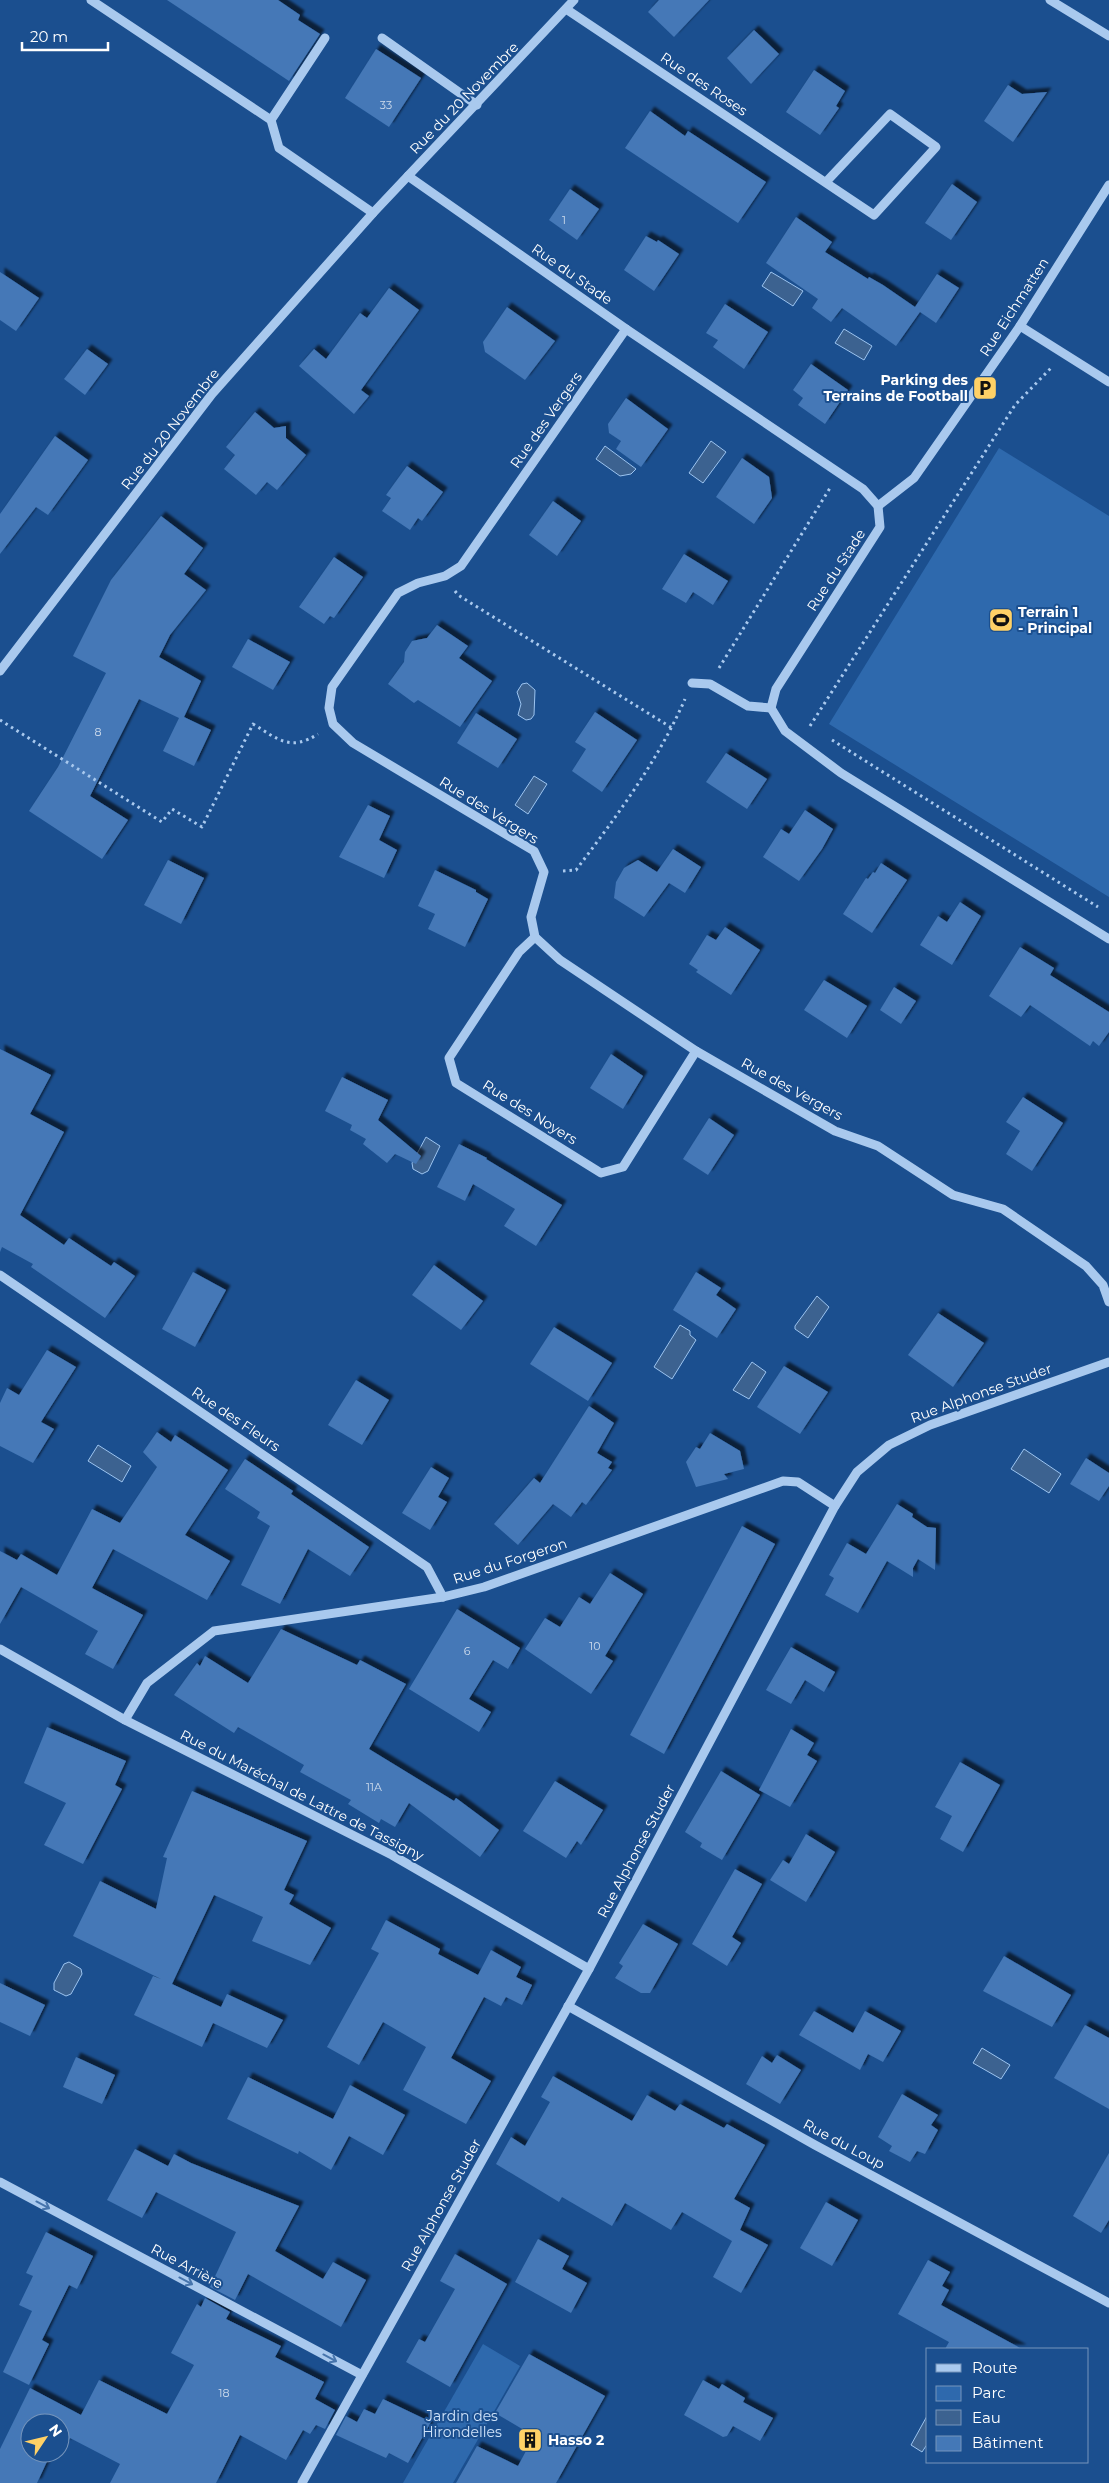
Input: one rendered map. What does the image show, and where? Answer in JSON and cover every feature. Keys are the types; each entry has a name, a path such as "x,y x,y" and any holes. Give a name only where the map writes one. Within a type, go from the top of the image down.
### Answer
{"street":[{"path":"91,0 271,120 279,148 373,213"},
{"name":"Rue du 20 Novembre","path":"0,671 212,394 373,213 477,105 574,0"},
{"path":"1050,0 1109,36"},
{"name":"Rue des Roses","path":"566,9 874,215 936,147 890,114 826,182"},
{"path":"271,120 325,38"},
{"path":"382,38 477,105"},
{"name":"Rue du Stade","path":"408,176 626,330 839,472 863,489 878,506 880,527 776,689 771,708"},
{"name":"Rue Eichmatten","path":"878,506 914,478 1020,326 1109,185"},
{"path":"1020,326 1109,382"},
{"name":"Rue des Vergers","path":"544,872 534,851 353,743 333,724 328,708 332,687 398,593 418,583 445,576 461,566 626,330"},
{"path":"692,683 710,684 748,706 771,708 785,731 841,773 1109,939"},
{"path":"535,937 531,917 544,872"},
{"name":"Rue des Vergers","path":"535,937 560,960 696,1051 835,1131 878,1146 953,1195 1003,1209 1086,1266 1104,1285 1109,1302"},
{"name":"Rue des Noyers","path":"535,937 520,952 448,1058 456,1083 601,1173 623,1167 696,1051"},
{"name":"Rue des Fleurs","path":"0,1275 427,1567 443,1597"},
{"name":"Rue Alphonse Studer","path":"302,2483 589,1969 835,1506 857,1472 889,1444 930,1425 1109,1362"},
{"name":"Rue du Forgeron","path":"125,1720 146,1683 214,1631 443,1597 484,1587 783,1480 798,1482 835,1506"},
{"name":"Rue du Maréchal de Lattre de Tassigny","path":"0,1649 125,1720 392,1855 589,1969"},
{"name":"Rue du Loup","path":"568,2006 824,2150 1109,2302"},
{"name":"Rue Arrière","path":"0,2182 362,2375"}],"path":[{"path":"817,730 809,725 1015,405 1064,355"},
{"path":"710,684 839,472"},
{"path":"445,576 458,596 672,728"},
{"path":"544,872 576,870 609,827 672,728 692,683"},
{"path":"0,720 162,822 172,810 202,827 253,724 287,744 305,742 333,724"},
{"path":"825,735 1101,909"}],"green space":[{"name":"Terrain 1 - Principal","path":"999,448 1109,516 1109,897 829,724"},
{"name":"Jardin des Hirondelles","path":"483,2344 520,2366 453,2483 403,2483"}],"water":[{"path":"771,272 803,291 793,306 762,286"},
{"path":"844,329 872,346 864,360 835,343"},
{"path":"711,441 726,452 703,483 689,473"},
{"path":"605,446 636,469 631,474 620,476 596,459"},
{"path":"527,683 535,690 534,715 531,719 526,720 518,715 521,704 517,692 522,684"},
{"path":"534,776 547,784 528,814 515,805"},
{"path":"426,1137 440,1146 428,1171 422,1174 413,1169 412,1163"},
{"path":"817,1296 829,1307 808,1338 795,1329 795,1326"},
{"path":"680,1325 690,1331 690,1335 696,1340 672,1379 654,1367"},
{"path":"752,1362 766,1372 749,1399 733,1390"},
{"path":"98,1445 131,1466 122,1482 88,1461"},
{"path":"1024,1449 1061,1474 1049,1493 1011,1469"},
{"path":"69,1962 81,1969 82,1974 71,1994 66,1996 54,1990 54,1983 64,1964"},
{"path":"982,2048 1010,2065 1001,2079 973,2063"},
{"path":"926,2418 926,2446 922,2452 911,2445"}],"building":[{"path":"167,0 278,0 300,15 298,20 320,34 289,81"},
{"path":"659,0 709,0 674,37 648,12"},
{"path":"754,30 779,54 751,84 727,58"},
{"path":"376,49 421,78 389,127 345,98"},
{"path":"814,70 845,91 836,106 839,108 820,135 786,112"},
{"path":"1008,85 1022,94 1047,92 1013,142 984,121"},
{"path":"650,111 685,136 688,131 766,182 738,223 625,148"},
{"path":"952,184 977,202 951,240 925,223"},
{"path":"570,189 599,209 577,240 549,220"},
{"path":"796,217 832,242 825,252 868,279 869,277 883,285 915,307 937,274 959,288 936,323 920,312 896,346 842,308 831,322 812,308 818,299 766,263"},
{"path":"646,236 657,242 658,240 679,254 654,291 624,270"},
{"path":"0,272 39,298 16,331 0,320"},
{"path":"389,288 419,310 361,390 369,396 354,414 299,366 314,349 326,359 360,313 367,318"},
{"path":"725,304 768,332 744,369 713,347 718,340 706,333"},
{"path":"507,307 555,341 525,380 485,352 483,342"},
{"path":"87,349 108,364 85,395 64,379"},
{"path":"811,364 848,390 825,424 798,405 803,398 793,390"},
{"path":"626,398 668,429 641,467 616,449 621,441 609,433 608,424"},
{"path":"255,412 274,428 286,426 286,438 306,455 277,490 267,482 256,495 224,469 235,455 226,447"},
{"path":"55,436 88,460 48,515 36,507 0,554 0,514"},
{"path":"742,458 769,477 772,498 754,524 716,497"},
{"path":"407,466 443,492 422,521 418,518 410,530 382,511 391,498 386,495"},
{"path":"553,501 581,521 557,556 529,535"},
{"path":"161,516 203,548 184,574 206,590 170,635 159,657 201,681 184,717 211,730 194,766 163,751 179,718 139,699 90,796 128,820 102,859 29,811 58,767 106,673 73,656 111,580"},
{"path":"684,554 728,581 713,605 693,592 686,603 662,589"},
{"path":"334,557 363,577 334,618 330,616 324,624 299,607"},
{"path":"437,625 468,646 459,658 492,681 460,727 418,700 414,703 388,684 404,662 405,652 412,641 427,638"},
{"path":"248,639 290,662 273,690 232,667"},
{"path":"595,712 637,740 602,792 572,771 586,749 575,742"},
{"path":"476,713 517,739 498,768 457,743"},
{"path":"726,753 767,779 747,809 706,782"},
{"path":"368,805 390,816 379,840 397,850 384,878 339,857"},
{"path":"805,810 833,829 822,849 799,881 763,857 781,829 789,834"},
{"path":"673,849 701,867 685,893 669,883 644,917 614,898 616,882 624,868 638,860 657,872"},
{"path":"168,860 204,878 181,924 144,905"},
{"path":"881,863 907,880 872,933 843,914 866,878 868,879 873,872 875,873"},
{"path":"435,870 476,890 476,892 488,899 465,947 428,929 435,914 418,906"},
{"path":"960,902 981,916 952,965 920,945 938,916 947,922"},
{"path":"725,927 760,950 731,995 696,972 698,970 689,964 707,935 716,940"},
{"path":"1020,947 1054,968 1050,975 1109,1012 1109,1032 1099,1046 1093,1041 1090,1046 1030,1005 1021,1017 989,996"},
{"path":"824,980 867,1006 847,1038 804,1010"},
{"path":"894,987 916,1001 901,1024 880,1010"},
{"path":"0,1049 51,1075 30,1114 64,1132 20,1215 64,1245 69,1238 111,1266 114,1262 135,1276 105,1318 31,1267 33,1264 2,1247 0,1252"},
{"path":"611,1054 643,1076 623,1109 590,1088"},
{"path":"342,1077 388,1100 378,1120 421,1156 416,1164 395,1154 387,1163 363,1144 366,1139 350,1130 352,1125 325,1111"},
{"path":"1023,1097 1063,1123 1032,1171 1006,1154 1020,1131 1006,1122"},
{"path":"709,1118 734,1135 708,1175 683,1159"},
{"path":"459,1144 487,1158 562,1205 536,1246 504,1226 515,1209 473,1184 465,1201 437,1187"},
{"path":"434,1265 483,1301 461,1330 412,1295"},
{"path":"193,1272 226,1290 195,1347 162,1329"},
{"path":"696,1272 721,1288 716,1295 736,1309 717,1338 673,1310"},
{"path":"938,1313 984,1343 953,1387 908,1355"},
{"path":"554,1327 612,1363 588,1401 530,1364"},
{"path":"47,1350 76,1367 41,1422 54,1429 33,1463 0,1446 0,1403 7,1388 19,1395"},
{"path":"784,1366 828,1392 800,1434 757,1407"},
{"path":"356,1380 389,1400 362,1445 328,1425"},
{"path":"589,1406 614,1423 597,1453 612,1462 608,1468 612,1470 586,1505 582,1502 571,1517 553,1504 518,1545 494,1524 534,1478 540,1483"},
{"path":"157,1432 171,1442 175,1435 228,1470 185,1535 230,1561 207,1600 113,1549 92,1588 143,1615 113,1669 85,1654 98,1631 21,1587 0,1624 0,1551 17,1560 21,1554 57,1575 92,1509 120,1523 157,1467 143,1452"},
{"path":"710,1433 740,1451 744,1469 724,1474 728,1479 696,1487 686,1462 696,1447 700,1449"},
{"path":"1086,1458 1109,1473 1109,1486 1099,1501 1070,1484"},
{"path":"245,1459 293,1491 291,1494 369,1547 350,1576 308,1549 280,1604 241,1585 270,1526 257,1518 260,1512 225,1489"},
{"path":"431,1467 449,1478 438,1497 447,1502 430,1530 402,1513"},
{"path":"897,1504 913,1514 912,1517 927,1527 936,1528 935,1570 918,1559 913,1568 913,1577 887,1561 858,1613 825,1595 834,1578 829,1575 847,1543 866,1554"},
{"path":"742,1526 775,1544 664,1754 630,1735"},
{"path":"610,1573 643,1594 605,1656 613,1661 591,1694 525,1649 545,1618 560,1627 579,1597 590,1604"},
{"path":"457,1609 520,1648 508,1669 493,1660 469,1699 491,1712 479,1732 409,1689"},
{"path":"281,1629 357,1665 360,1660 406,1684 369,1749 454,1801 456,1798 499,1830 480,1857 409,1803 395,1827 381,1819 379,1823 348,1804 351,1800 300,1772 304,1765 238,1727 234,1733 174,1695 197,1663 200,1666 205,1656 248,1683"},
{"path":"791,1647 835,1672 824,1692 805,1680 791,1704 766,1690"},
{"path":"47,1727 126,1761 115,1785 122,1789 83,1864 44,1845 66,1803 24,1783"},
{"path":"791,1729 814,1743 807,1755 817,1761 790,1807 759,1790"},
{"path":"960,1762 1000,1785 963,1852 940,1839 952,1816 935,1807"},
{"path":"721,1771 760,1795 722,1860 700,1847 702,1843 685,1832"},
{"path":"555,1781 603,1810 581,1845 577,1841 566,1858 523,1831"},
{"path":"192,1791 307,1841 284,1890 294,1895 289,1904 331,1928 310,1965 252,1941 263,1917 214,1895 172,1984 221,2007 227,1994 283,2020 267,2048 213,2023 202,2047 134,2015 153,1976 161,1979 73,1936 100,1881 156,1909 167,1858 163,1857"},
{"path":"806,1834 835,1852 806,1902 770,1880 783,1860 789,1864"},
{"path":"735,1869 762,1884 732,1937 741,1943 727,1966 692,1944"},
{"path":"386,1920 440,1949 438,1954 478,1975 491,1950 521,1967 516,1977 532,1985 522,2005 506,1997 501,2006 484,1997 451,2058 491,2081 466,2124 403,2090 426,2047 383,2022 359,2065 327,2047 379,1953 371,1949"},
{"path":"643,1924 678,1944 650,1993 641,1993 615,1978 623,1966 619,1963"},
{"path":"1004,1956 1071,1995 1052,2027 983,1991"},
{"path":"0,1983 45,2005 30,2036 0,2022"},
{"path":"814,2011 853,2033 865,2011 901,2031 883,2062 868,2054 860,2070 799,2035"},
{"path":"1085,2025 1109,2038 1109,2109 1054,2078"},
{"path":"777,2055 801,2070 780,2104 746,2084 762,2056 772,2063"},
{"path":"76,2057 115,2075 102,2104 63,2087"},
{"path":"553,2076 632,2121 647,2095 675,2111 680,2104 724,2128 727,2124 765,2145 734,2199 750,2208 740,2230 768,2245 741,2293 713,2277 732,2241 682,2212 671,2230 625,2203 612,2226 562,2197 559,2202 496,2164 511,2137 525,2146 550,2102 541,2097"},
{"path":"248,2077 333,2119 350,2085 405,2115 383,2155 349,2136 331,2170 299,2151 298,2154 227,2119"},
{"path":"902,2094 938,2115 931,2125 938,2130 925,2154 917,2151 910,2162 889,2151 892,2146 878,2137"},
{"path":"135,2149 168,2166 174,2154 191,2163 299,2206 275,2251 323,2279 333,2262 366,2280 341,2327 248,2274 235,2300 210,2287 236,2232 156,2192 142,2218 107,2200"},
{"path":"1109,2153 1109,2220 1101,2233 1073,2216"},
{"path":"826,2202 858,2220 832,2266 800,2248"},
{"path":"46,2232 93,2256 77,2289 69,2285 42,2340 49,2344 29,2385 3,2372 32,2311 19,2305 33,2276 26,2273"},
{"path":"538,2239 569,2256 562,2269 587,2283 571,2313 515,2282"},
{"path":"455,2254 507,2284 450,2387 406,2362 419,2339 425,2342 455,2289 440,2281"},
{"path":"928,2260 950,2272 942,2286 949,2290 941,2305 1020,2348 946,2348 949,2342 898,2314"},
{"path":"205,2298 230,2312 226,2319 281,2346 275,2357 324,2382 315,2399 335,2410 325,2429 316,2425 310,2434 303,2430 286,2460 240,2435 216,2483 110,2483 120,2464 70,2438 70,2413 20,2413 20,2463 46,2463 37,2483 0,2483 0,2449 30,2388 81,2415 99,2380 167,2414 194,2365 171,2353 197,2304 201,2307"},
{"name":"Hasso 2","path":"529,2354 605,2396 556,2483 456,2483 477,2446 518,2466 534,2436 495,2413"},
{"path":"703,2380 719,2389 722,2384 745,2398 743,2402 773,2418 760,2441 733,2426 727,2436 723,2437 684,2415"},
{"path":"383,2399 431,2422 408,2463 389,2453 386,2458 336,2435 346,2416 357,2422 364,2409 375,2414"}],"place":[{"name":"Parking des Terrains de Football","path":"985,388"},
{"name":"Terrain 1 - Principal","path":"1001,620"},
{"name":"Hasso 2","path":"530,2440"}]}
